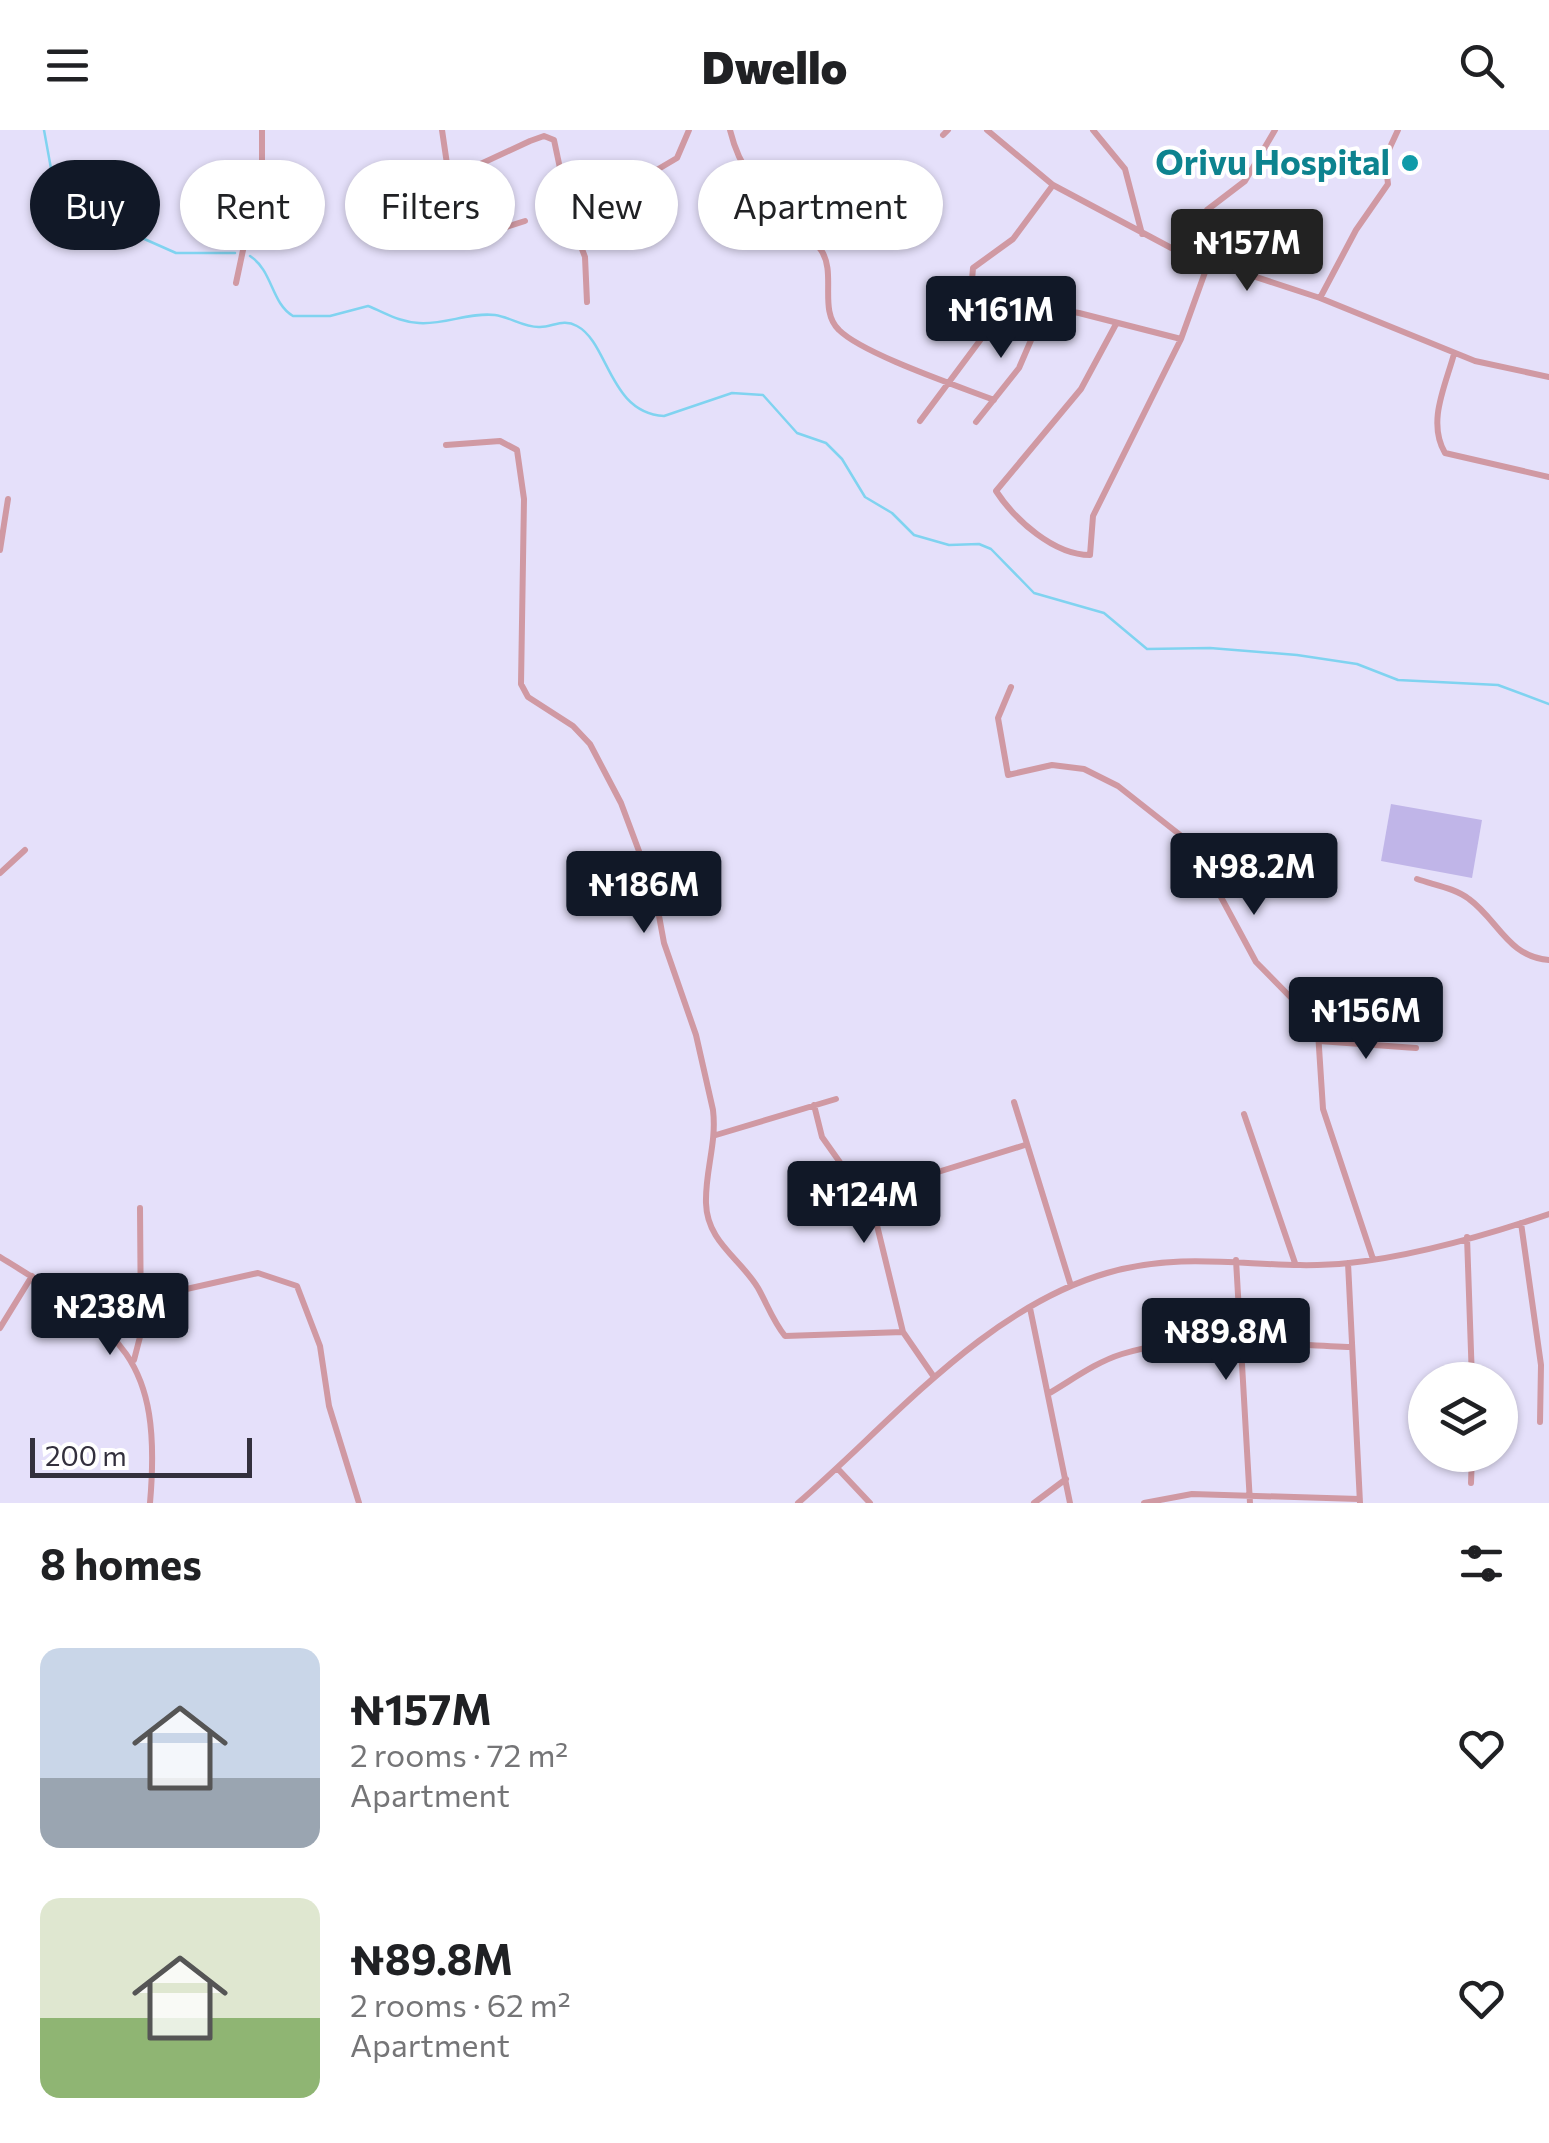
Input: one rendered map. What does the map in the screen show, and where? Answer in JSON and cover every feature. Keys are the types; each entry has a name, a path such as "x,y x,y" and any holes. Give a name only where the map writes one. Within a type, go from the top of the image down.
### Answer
{"street":[{"path":"236,283 260,173 262,130"},
{"path":"442,130 444,160"},
{"path":"673,160 689,130"},
{"path":"730,130 743,164 764,197 795,216 822,250 830,272 830,314 839,332 994,400"},
{"path":"986,130 1053,185 1142,236 1208,264 1320,298 1454,354 1549,377"},
{"path":"1093,130 1125,169 1142,236"},
{"path":"1177,251 1208,210 1245,180 1275,130"},
{"path":"1320,298 1356,230 1388,184 1385,158 1398,130"},
{"path":"493,160 549,136 558,145 561,160"},
{"path":"1053,185 1013,239 970,274 980,289 997,299 1079,313 1115,326 1181,340"},
{"path":"515,225 525,222"},
{"path":"582,250 587,302"},
{"path":"1115,326 1081,390 996,491 1038,534 1074,555 1090,555 1093,516 1181,340 1208,264"},
{"path":"920,421 990,327 997,299"},
{"path":"976,422 1019,368 1044,310"},
{"path":"1454,354 1435,423 1436,438 1445,452 1549,477"},
{"path":"446,445 500,440 517,450 524,499 521,684 528,696 574,726 590,744 621,803 655,894 664,942 706,1075 716,1135 706,1192 709,1223 729,1256 756,1285 785,1336 903,1332"},
{"path":"0,550 8,499"},
{"path":"1011,688 998,718 1008,775 1052,765 1084,769 1118,786 1182,834 1203,853 1214,886 1256,962 1310,1016 1319,1041 1323,1108 1373,1259"},
{"path":"0,873 24,850"},
{"path":"1417,880 1472,901 1512,946 1549,960"},
{"path":"1319,1041 1416,1048"},
{"path":"716,1135 836,1098"},
{"path":"1014,1102 1070,1286"},
{"path":"814,1105 822,1137 870,1204 903,1332 934,1378"},
{"path":"1244,1114 1296,1263"},
{"path":"870,1204 912,1180 1025,1145"},
{"path":"134,1360 139,1349 142,1299 140,1208"},
{"path":"798,1503 934,1378 1030,1308 1070,1286 1151,1263 1236,1260 1348,1264 1549,1214"},
{"path":"1521,1224 1542,1365 1540,1422"},
{"path":"1467,1236 1471,1362"},
{"path":"0,1256 124,1345 134,1360 145,1388 150,1422 150,1503"},
{"path":"1236,1260 1250,1500"},
{"path":"1144,1502 1192,1494 1250,1500 1360,1501 1348,1264"},
{"path":"142,1299 258,1273 297,1286 320,1346 329,1406 359,1503"},
{"path":"0,1328 32,1276"},
{"path":"1030,1308 1070,1503"},
{"path":"1048,1394 1125,1353 1176,1344 1352,1348"},
{"path":"838,1468 870,1503"},
{"path":"1472,1472 1472,1483"},
{"path":"1034,1503 1066,1478"}],"shaded area":[{"path":"1391,804 1482,820 1472,878 1381,861"}],"waterway":[{"path":"44,130 52,174 89,191 124,230 176,253 235,253"},
{"path":"250,256 258,262 280,303 293,316 330,316 368,306 419,323 486,315 534,327 572,324 588,335 621,391 646,412 664,416 732,393 763,395 797,433 826,443 842,459 865,497 892,513 914,535 949,545 979,544 991,549 1034,593 1104,613 1147,649 1210,648 1297,655 1357,664 1398,680 1498,685 1549,704"}],"place":[{"name":"Orivu Hospital","path":"1410,163"}]}
